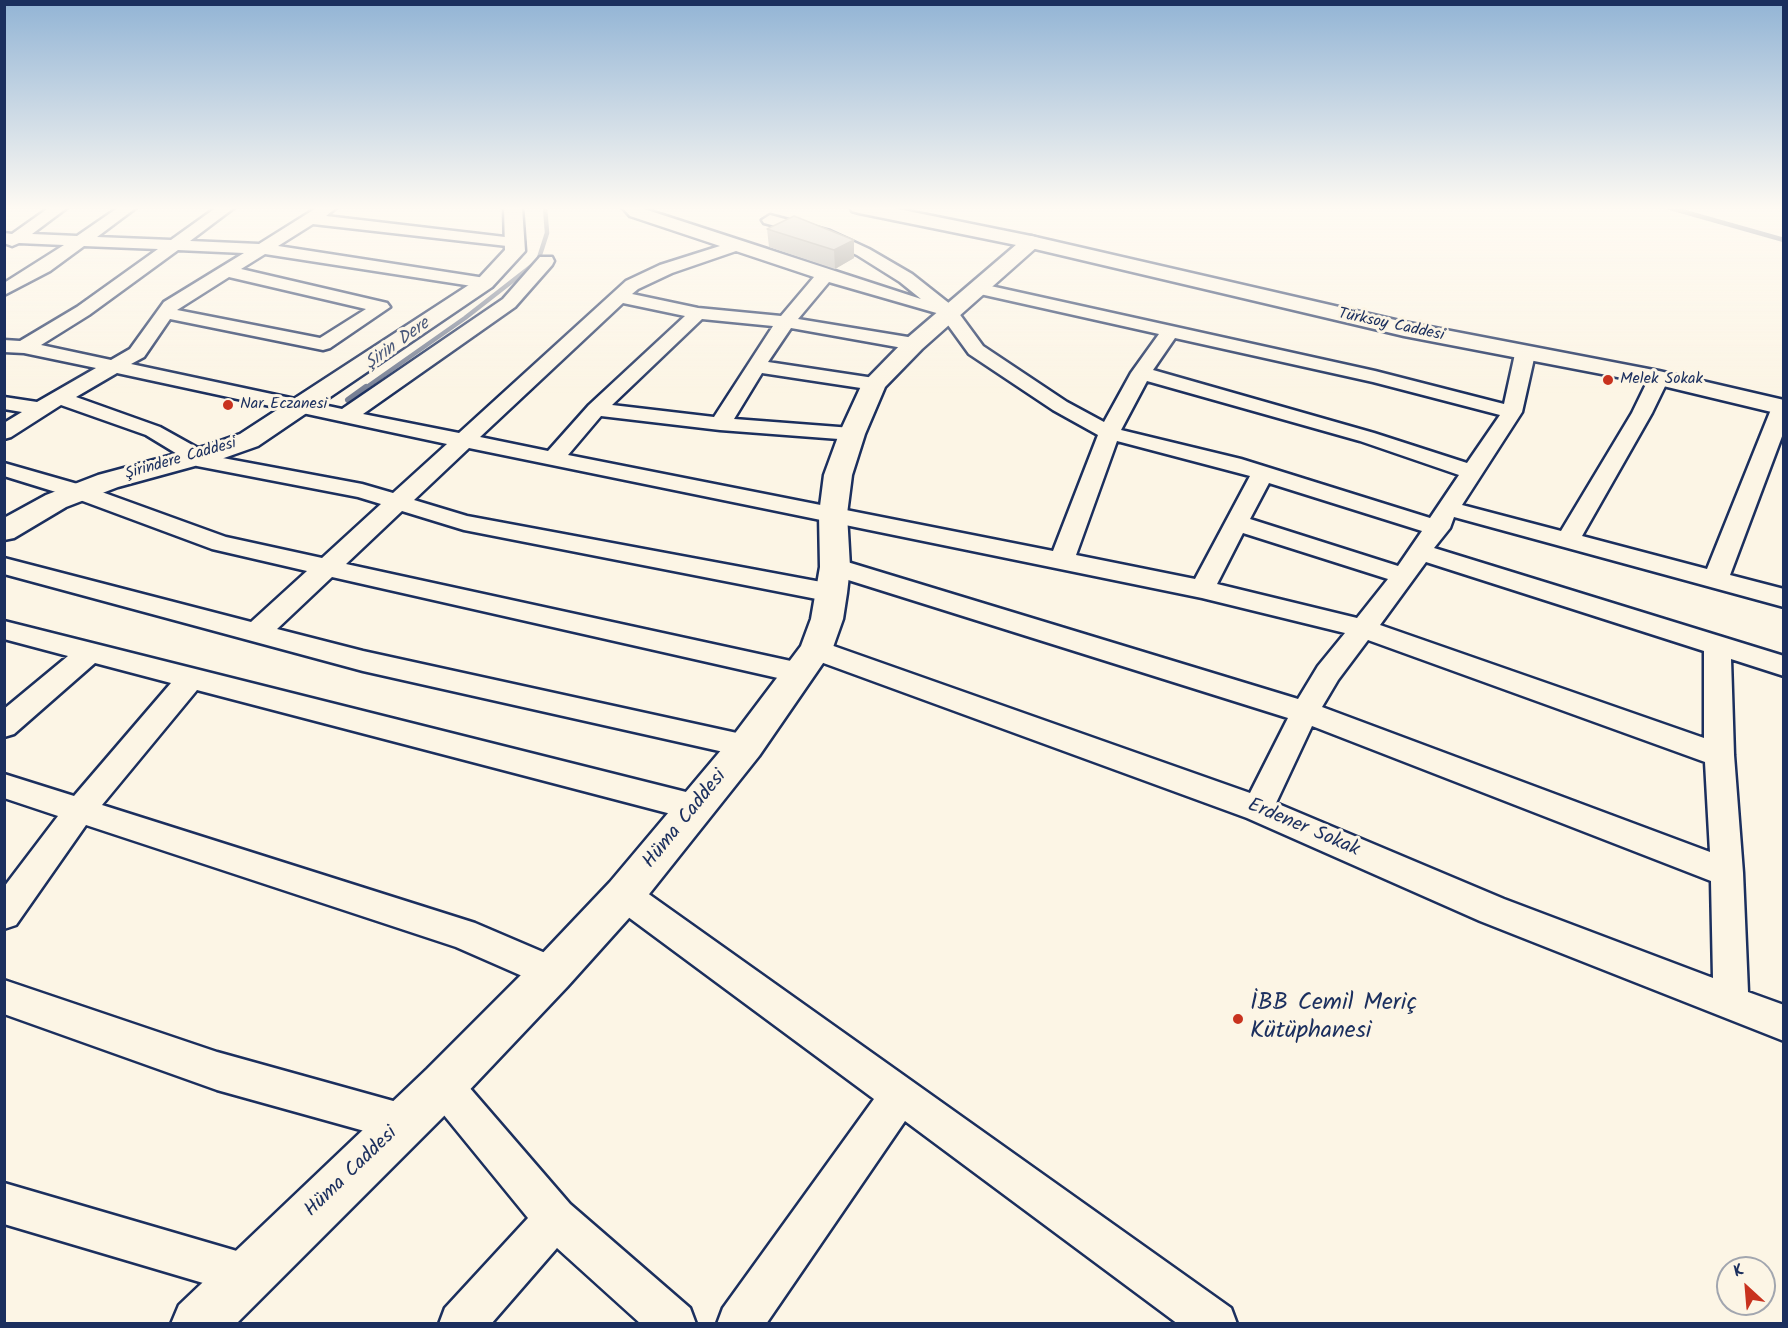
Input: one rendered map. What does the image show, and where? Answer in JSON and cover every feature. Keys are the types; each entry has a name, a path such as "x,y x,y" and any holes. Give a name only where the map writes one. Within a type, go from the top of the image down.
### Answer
{"street":[{"path":"4,290 41,269"},
{"path":"14,347 83,311 140,269"},
{"path":"4,433 50,403 137,353 170,306 230,269"},
{"path":"394,269 485,283"},
{"name":"Şirindere Caddesi","path":"4,531 35,512 108,481 199,457 249,440 485,283 498,269"},
{"path":"346,416 509,303 539,269"},
{"path":"255,634 618,297 632,285 666,269"},
{"path":"811,269 949,312"},
{"path":"891,269 949,312 976,350 1060,406 1109,433 1444,518 1568,540 1784,597"},
{"name":"Hüma Caddesi","path":"198,1323 443,1085 552,973 624,895 698,808 746,746 808,661 827,619 833,580 833,514 838,476 852,434 874,384 914,344 999,269"},
{"name":"Türksoy Caddesi","path":"1143,269 1294,305 1525,354 1659,378 1783,408"},
{"path":"167,313 323,344 381,307 226,271"},
{"path":"720,424 777,333 826,274"},
{"path":"977,288 1375,377 1512,412"},
{"path":"618,297 698,313 786,322 914,344"},
{"path":"553,458 596,409 698,313"},
{"path":"1062,560 1109,433 1141,373 1171,331"},
{"path":"14,347 117,366 462,440 1202,589 1361,628 1719,755"},
{"path":"1258,809 1305,712 1328,673 1404,576 1512,412 1525,354"},
{"path":"756,366 874,384"},
{"path":"1141,373 1368,437 1473,472"},
{"path":"1568,540 1642,413 1659,378"},
{"path":"4,403 50,403 153,430 205,461 362,491 464,522 833,580 1305,712 1727,873"},
{"path":"1716,579 1783,408"},
{"path":"596,409 720,424 852,434"},
{"name":"Erdener Sokak","path":"4,469 80,492 220,544 326,568 808,661 1258,809 1492,910 1784,1023"},
{"path":"1202,589 1263,473"},
{"path":"1237,523 1404,576"},
{"path":"1420,552 1784,666"},
{"path":"4,566 374,664 746,746"},
{"path":"4,630 698,808"},
{"path":"1717,646 1719,755 1727,873 1731,1004"},
{"path":"4,726 91,652"},
{"path":"4,914 79,811 191,678"},
{"path":"4,786 463,934 552,973"},
{"path":"624,895 1215,1323"},
{"path":"4,997 217,1071 404,1123"},
{"path":"443,1085 555,1219 674,1323"},
{"path":"739,1323 900,1095"},
{"path":"4,1203 247,1275"},
{"path":"461,1323 555,1219"}],"waterway":[{"name":"Şirin Dere","path":"364,389 465,318 528,269"},
{"name":"Şirin Dere","path":"348,400 366,387"}],"place":[{"name":"Melek Sokak","path":"1608,380"},
{"name":"Nar Eczanesi","path":"228,405"},
{"name":"İBB Cemil Meriç Kütüphanesi","path":"1238,1019"}]}
